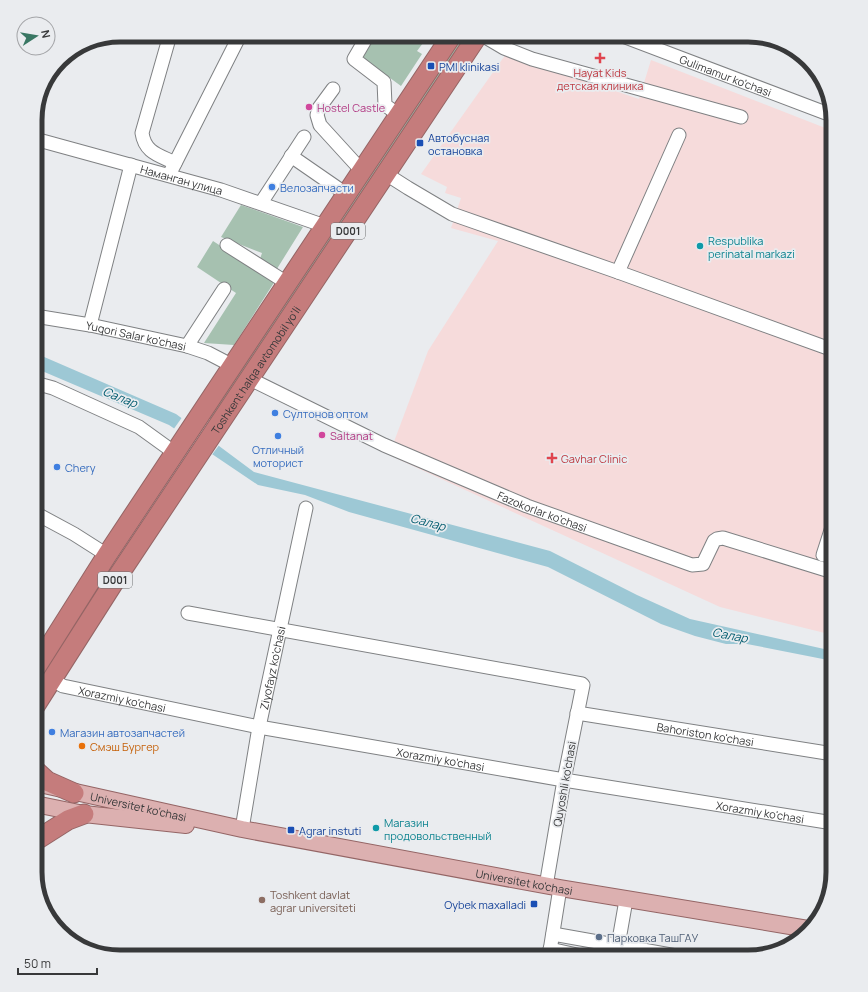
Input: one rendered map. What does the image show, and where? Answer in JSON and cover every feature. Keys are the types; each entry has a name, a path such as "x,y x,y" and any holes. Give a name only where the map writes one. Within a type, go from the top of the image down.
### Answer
{"highway":[{"name":"Toshkent halqa avtomobil yo'li","path":"42,658 107,555 447,42"},
{"name":"Toshkent halqa avtomobil yo'li","path":"42,695 114,582 473,42"},
{"path":"42,776 47,781 74,793"},
{"path":"42,837 68,820 84,814"}],"main road":[{"name":"Universitet ko'chasi","path":"42,785 242,829 626,900 802,928"},
{"name":"Universitet ko'chasi","path":"42,805 84,814 147,822 242,829"}],"street":[{"path":"168,42 142,133 144,142 148,149 172,169 236,42"},
{"path":"364,42 354,58 384,82 385,105 399,115"},
{"path":"494,42 504,48 532,59 741,117"},
{"name":"Gulimamur ko'chasi","path":"638,42 826,113"},
{"path":"332,89 317,115 320,125 362,171"},
{"path":"618,272 679,135"},
{"path":"261,203 304,137"},
{"name":"Наманган улица","path":"42,141 131,165 172,169 221,190 325,226"},
{"path":"291,156 346,194"},
{"path":"90,325 131,165"},
{"path":"386,174 452,214 826,347"},
{"path":"226,245 287,284"},
{"path":"187,346 224,289"},
{"name":"Yuqori Salar ko'chasi","path":"42,317 90,325 187,346 208,353 233,366"},
{"name":"Fazokorlar ko'chasi","path":"250,379 384,445 519,503 692,565 704,564 714,542 717,539 723,538 826,570"},
{"path":"42,385 53,388 139,427 178,448"},
{"name":"Ziyofayz ko'chasi","path":"242,829 260,727 306,508"},
{"path":"42,517 107,555"},
{"path":"823,555 826,546"},
{"path":"188,613 280,630"},
{"name":"Quyoshli ko'chasi","path":"280,630 583,685 564,780 553,887 553,934 550,950"},
{"name":"Xorazmiy ko'chasi","path":"52,680 63,686 260,727 564,780 826,822"},
{"name":"Bahoriston ko'chasi","path":"577,713 826,753"},
{"path":"617,950 626,900"},
{"path":"553,934 613,950"}],"shaded area":[{"path":"506,54 639,99 651,60 826,128 826,633 720,607 389,455 428,351 498,241 451,228 461,198 445,193 447,187 421,174"}],"green space":[{"path":"369,42 424,42 417,51 422,54 401,86 360,56"},
{"path":"457,42 466,42 214,422 208,417"},
{"path":"241,205 303,227 275,272 259,262 262,253 221,237"},
{"path":"213,241 275,281 234,345 204,343 236,293 197,267"}],"water":[{"name":"Салар","path":"42,356 176,414 254,472 550,551 637,595 690,619 826,649 826,660 747,644 726,644 695,636 661,624 548,567 349,512 305,495 258,485 169,425 42,371"}],"pier":[{"path":"183,416 220,444 211,456 173,430"}],"place":[{"name":"Hayat Kids детская клиника","path":"600,58"},
{"name":"PMI klinikasi","path":"431,66"},
{"name":"Hostel Castle","path":"309,107"},
{"name":"Автобусная остановка","path":"420,143"},
{"name":"Велозапчасти","path":"272,187"},
{"name":"Respublika perinatal markazi","path":"700,246"},
{"name":"Султонов оптом","path":"275,413"},
{"name":"Saltanat","path":"322,435"},
{"name":"Отличный моторист","path":"278,436"},
{"name":"Gavhar Clinic","path":"552,458"},
{"name":"Chery","path":"57,467"},
{"name":"Магазин автозапчастей","path":"52,732"},
{"name":"Смэш Бургер","path":"82,746"},
{"name":"Магазин продовольственный","path":"376,828"},
{"name":"Agrar instuti","path":"291,830"},
{"name":"Toshkent davlat agrar universiteti","path":"262,900"},
{"name":"Oybek maxalladi","path":"534,904"},
{"name":"Парковка ТашГАУ","path":"599,937"}]}
